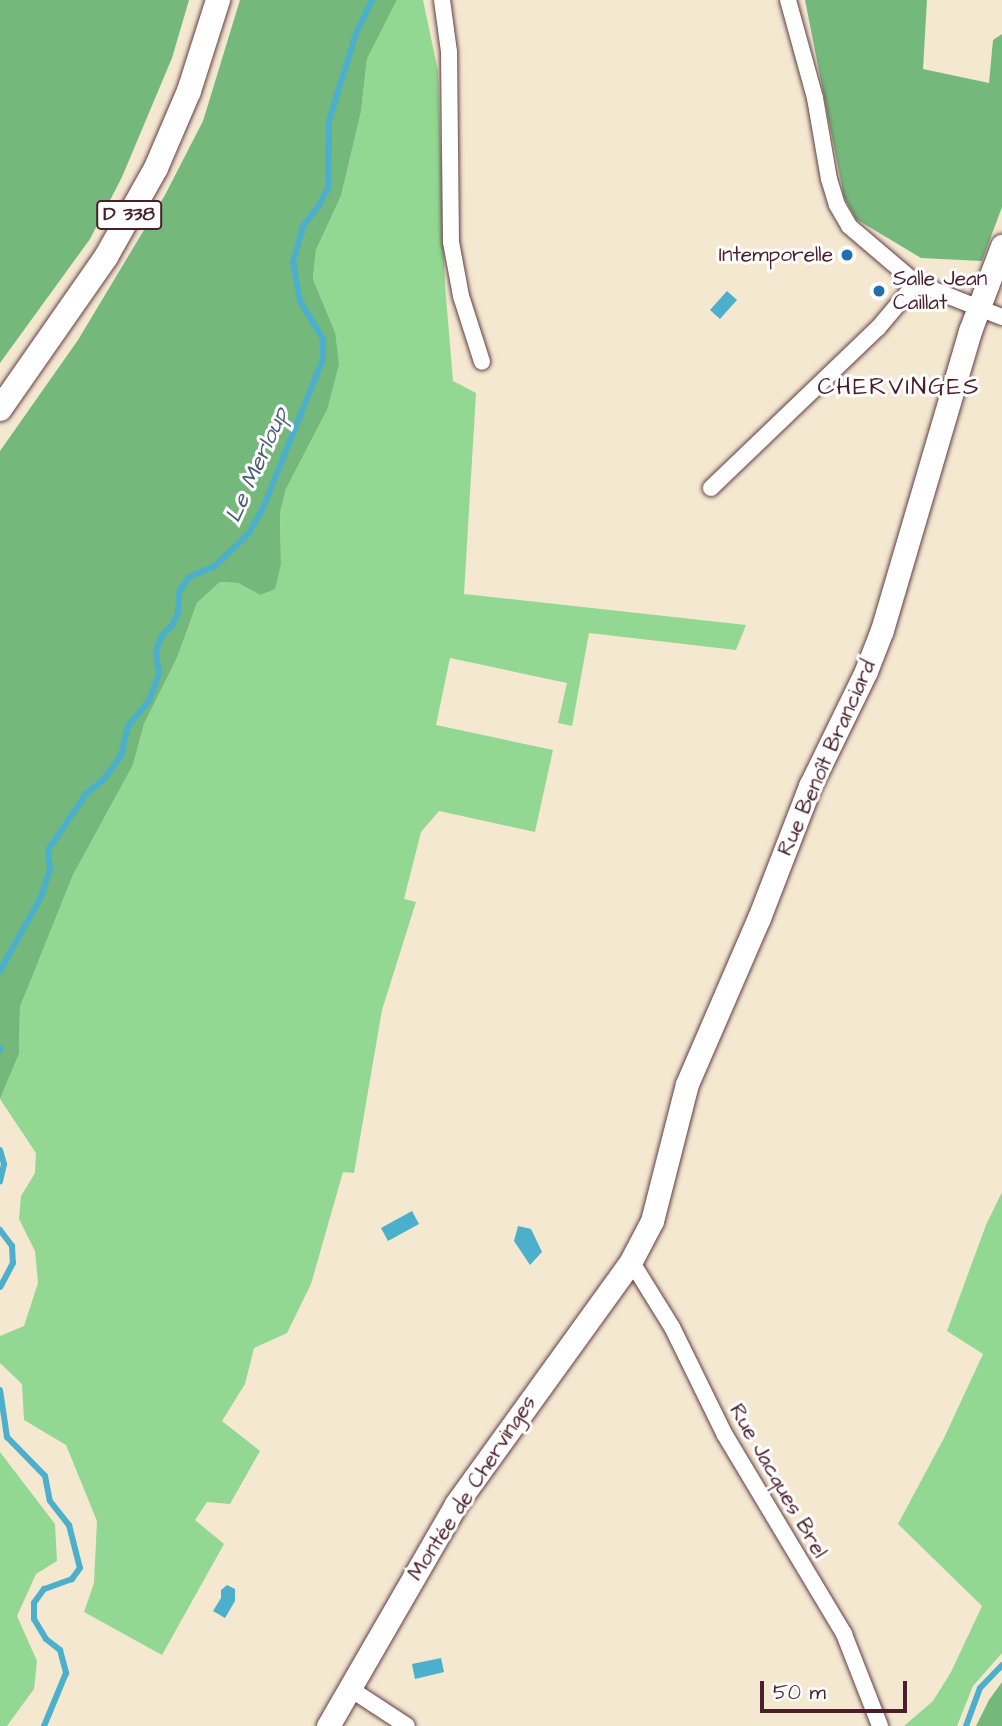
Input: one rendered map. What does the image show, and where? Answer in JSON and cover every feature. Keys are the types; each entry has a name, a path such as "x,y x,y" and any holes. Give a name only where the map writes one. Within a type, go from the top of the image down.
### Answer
{"main road":[{"name":"D 338","path":"0,409 106,257 156,168 188,91 218,0"}],"street":[{"path":"442,0 449,52 451,242 461,296 482,362"},
{"path":"788,0 815,98 829,179 837,205 849,226 916,283 1002,317"},
{"name":"Rue Benoît Branciard","path":"631,1261 660,1199 687,1084 759,918 810,786 866,671 882,630 978,306 1002,246"},
{"path":"711,488 878,328 916,283"},
{"name":"Montée de Chervinges","path":"328,1726 456,1504 631,1261"},
{"name":"Rue Jacques Brel","path":"631,1261 672,1327 725,1435 844,1634 880,1726"},
{"path":"349,1688 407,1726"}],"green space":[{"path":"0,0 189,0 172,58 122,177 90,239 0,363"},
{"path":"240,0 397,0 367,59 361,112 341,196 316,250 313,279 335,332 339,364 327,410 286,489 280,513 281,564 275,589 260,595 238,583 220,582 197,603 177,658 144,724 133,765 73,875 20,1007 19,1054 0,1099 0,451 78,340 165,195 203,121"},
{"path":"397,0 423,0 438,71 445,285 453,381 476,393 464,594 746,625 736,650 589,633 572,726 558,723 567,683 450,658 436,725 553,750 535,832 439,811 421,832 404,899 416,902 382,1010 354,1173 343,1172 311,1284 287,1333 254,1348 245,1384 222,1421 260,1451 230,1504 207,1502 195,1520 224,1544 162,1655 84,1612 94,1583 97,1521 66,1445 24,1420 22,1384 0,1363 0,1336 24,1326 38,1283 35,1251 19,1219 21,1196 35,1173 36,1153 0,1099 19,1054 20,1007 73,875 133,765 144,724 177,658 197,603 220,582 238,583 260,595 281,564 280,513 286,489 327,410 335,332 313,279 316,250 341,196 361,112 367,59"},
{"path":"805,0 927,0 923,69 989,83 993,40 1002,34 1002,207 982,261 921,258 856,219 844,197"},
{"path":"1002,1192 1002,1653 973,1686 957,1726 904,1726 933,1701 951,1672 982,1606 898,1524 944,1438 983,1354 947,1331 986,1225"},
{"path":"0,1452 55,1524 57,1561 36,1574 17,1616 37,1661 34,1689 7,1726 0,1726"},
{"path":"1002,1682 1002,1726 976,1726 989,1700"}],"water":[{"path":"727,291 737,300 720,319 710,310"},
{"path":"412,1211 419,1224 388,1241 381,1228"},
{"path":"518,1226 531,1229 542,1252 530,1265 514,1241"},
{"path":"227,1585 235,1589 235,1601 225,1618 213,1611 221,1598 221,1590"},
{"path":"441,1658 444,1672 415,1679 412,1664"}],"waterway":[{"name":"Le Merloup","path":"0,971 41,897 50,869 48,850 86,794 104,779 121,756 128,726 149,701 159,673 156,652 161,637 173,624 178,613 179,592 189,577 215,566 249,533 263,508 323,359 323,339 300,301 293,262 303,226 328,188 329,121 356,33 372,0"},
{"name":"Le Merloup","path":"0,1150 4,1164 0,1182"},
{"name":"Le Merloup","path":"0,1230 12,1246 13,1263 0,1287"},
{"name":"Le Merloup","path":"0,1390 7,1437 45,1476 50,1501 69,1525 80,1568 72,1579 44,1589 34,1603 34,1619 46,1639 60,1650 66,1673 44,1726"},
{"path":"966,1726 980,1688 1002,1665"}],"place":[{"name":"Intemporelle","path":"847,255"},
{"name":"Salle Jean Caillat","path":"879,291"}],"district":[{"name":"CHERVINGES","path":"899,388"}]}
